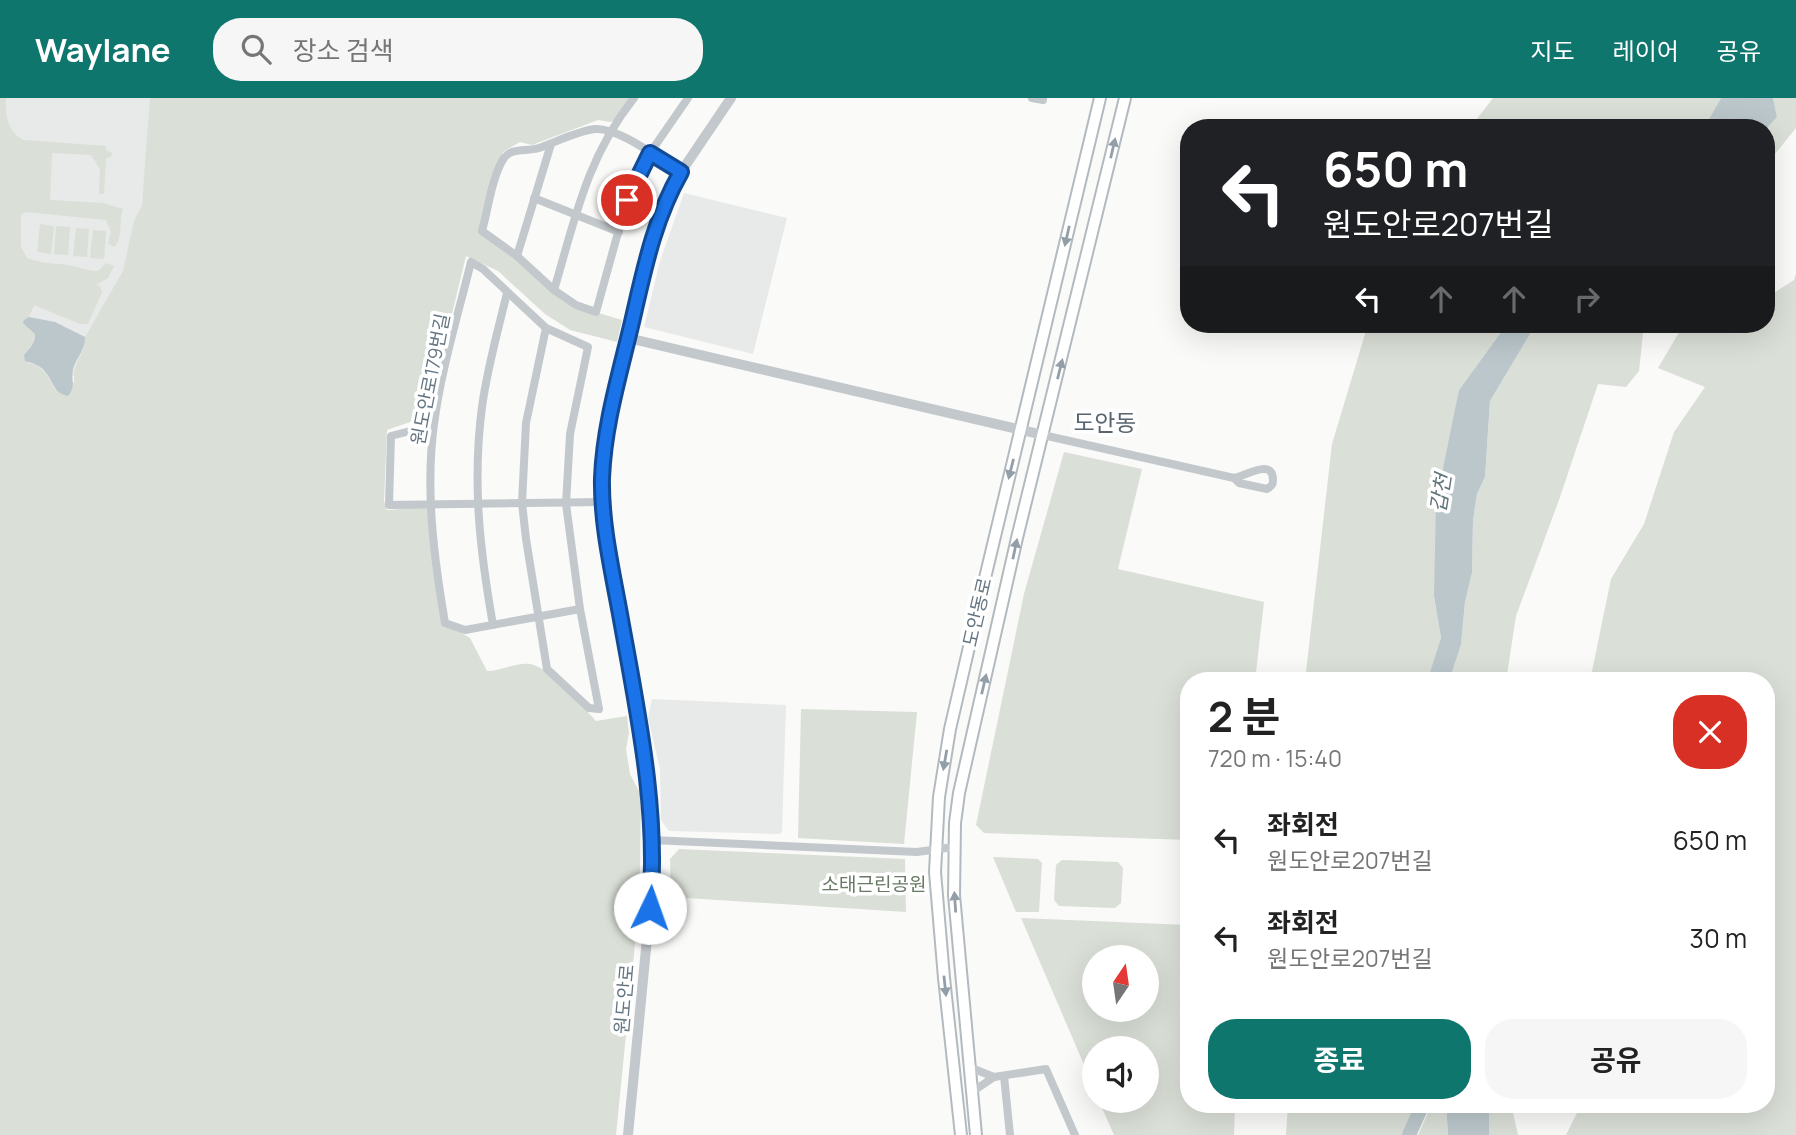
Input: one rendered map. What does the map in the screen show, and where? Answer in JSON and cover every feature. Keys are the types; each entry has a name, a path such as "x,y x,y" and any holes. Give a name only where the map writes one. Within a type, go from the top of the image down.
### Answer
{"main road":[{"name":"도안동로","path":"961,1135 944,978 935,850 939,797 950,729 1100,98"},
{"name":"도안동로","path":"976,1135 954,895 955,823 962,781 1043,435 1125,98"}],"street":[{"path":"554,290 574,215 592,169 612,130 634,98"},
{"path":"681,172 650,153 612,130 595,129 531,151 514,151 506,155 499,166 482,231 517,256 554,290 576,305 596,312 627,200 650,153 688,98"},
{"name":"원도안로","path":"628,1135 652,887 651,840 646,775 603,502 602,478 607,433 648,251 660,215 681,172 731,98"},
{"path":"1032,98 1043,98"},
{"path":"517,256 551,144"},
{"path":"534,198 619,232"},
{"name":"원도안로179번길","path":"507,293 483,269 471,262 433,425 431,504 435,557 445,622 465,630 580,609"},
{"path":"493,625 476,503 476,468 482,406 507,293 546,328 589,347 570,434 566,504 580,609 599,709 589,708 547,668 522,503 526,423 546,328"},
{"path":"628,338 1234,478"},
{"path":"433,425 391,436 389,505 603,502"},
{"path":"651,840 917,852 954,847"},
{"path":"969,1067 994,1077 1046,1069 1075,1135"},
{"path":"1004,1076 1010,1135"},
{"path":"972,1092 994,1077"}],"shaded area":[{"path":"0,98 276,98 140,392 0,358"},
{"path":"684,193 787,218 753,354 644,327 660,261"},
{"path":"652,699 786,705 782,832 669,831 661,820 660,769 648,718"}],"green space":[{"path":"0,98 6,98 11,127 18,137 24,140 106,146 106,150 112,153 111,157 106,158 104,194 99,194 100,169 91,155 52,153 50,200 103,203 123,209 119,239 114,247 108,243 111,232 106,220 26,212 21,215 21,247 27,258 94,271 98,271 106,263 114,266 108,278 96,285 100,286 102,292 88,324 80,324 34,305 29,317 24,320 35,334 32,347 26,352 28,363 41,369 55,389 74,382 75,368 85,337 123,271 134,221 142,205 150,98 633,98 617,120 598,120 532,145 520,142 503,152 482,232 575,306 622,320 617,342 570,330 545,314 498,271 466,256 434,388 430,417 424,422 413,421 387,430 384,501 387,510 426,507 429,510 444,623 470,638 487,671 530,664 557,680 596,721 627,716 629,733 626,749 630,774 641,795 640,869 616,1135 0,1135"},
{"path":"1493,98 1721,98 1709,119 1477,119"},
{"path":"1773,98 1796,98 1796,128 1775,154 1775,119 1777,117"},
{"path":"40,224 54,226 51,254 37,252"},
{"path":"56,226 70,227 68,255 54,254"},
{"path":"76,228 89,229 87,257 73,256"},
{"path":"93,230 106,231 104,259 90,258"},
{"path":"1796,273 1796,1135 1566,1135 1577,1113 1775,1113 1775,672 1592,672 1611,579 1644,524 1674,432 1705,387 1658,368 1679,333 1775,333 1775,292 1794,280"},
{"path":"1365,333 1500,333 1459,390 1434,596 1441,638 1430,672 1306,672 1332,444"},
{"path":"1531,333 1643,333 1639,371 1626,387 1598,384 1516,616 1507,672 1452,672 1461,645 1465,602 1472,573 1473,520 1477,494 1485,477 1490,401"},
{"path":"1064,452 1142,469 1118,569 1264,602 1256,672 1180,672 1180,840 984,833 976,825 1024,594"},
{"path":"801,709 917,712 904,844 798,838"},
{"name":"소태근린공원","path":"679,849 905,859 906,912 671,897 670,859"},
{"path":"993,857 1038,859 1042,863 1039,912 1016,912"},
{"path":"1062,860 1118,862 1123,868 1121,903 1115,908 1059,906 1054,900 1056,865"},
{"path":"1021,918 1180,925 1180,1113 1235,1113 1234,1135 1114,1135 1104,1113 1159,1113 1159,1036 1082,1036 1082,1060"},
{"path":"1287,1113 1412,1113 1402,1135 1286,1135"},
{"path":"1428,1113 1447,1113 1448,1135 1418,1135"},
{"path":"1489,1113 1513,1113 1518,1135 1489,1135"}],"water":[{"path":"1721,98 1773,98 1777,117 1775,119 1709,119"},
{"path":"29,317 55,322 85,337 84,346 73,369 73,386 68,396 57,390 41,368 25,361 24,355 32,346 35,337 23,323"},
{"name":"갑천","path":"1500,333 1531,333 1490,401 1485,477 1477,494 1473,520 1472,573 1465,602 1461,645 1452,672 1430,672 1441,638 1434,596 1436,503 1459,390"},
{"path":"1447,1113 1489,1113 1489,1135 1448,1135"}],"waterway":[{"path":"1409,1135 1419,1113"}],"district":[{"name":"도안동","path":"1105,422"}],"route":[{"path":"627,200 650,153 681,172 660,215 648,251 609,419 602,478 610,560 646,775 650,812 650,908"}]}
